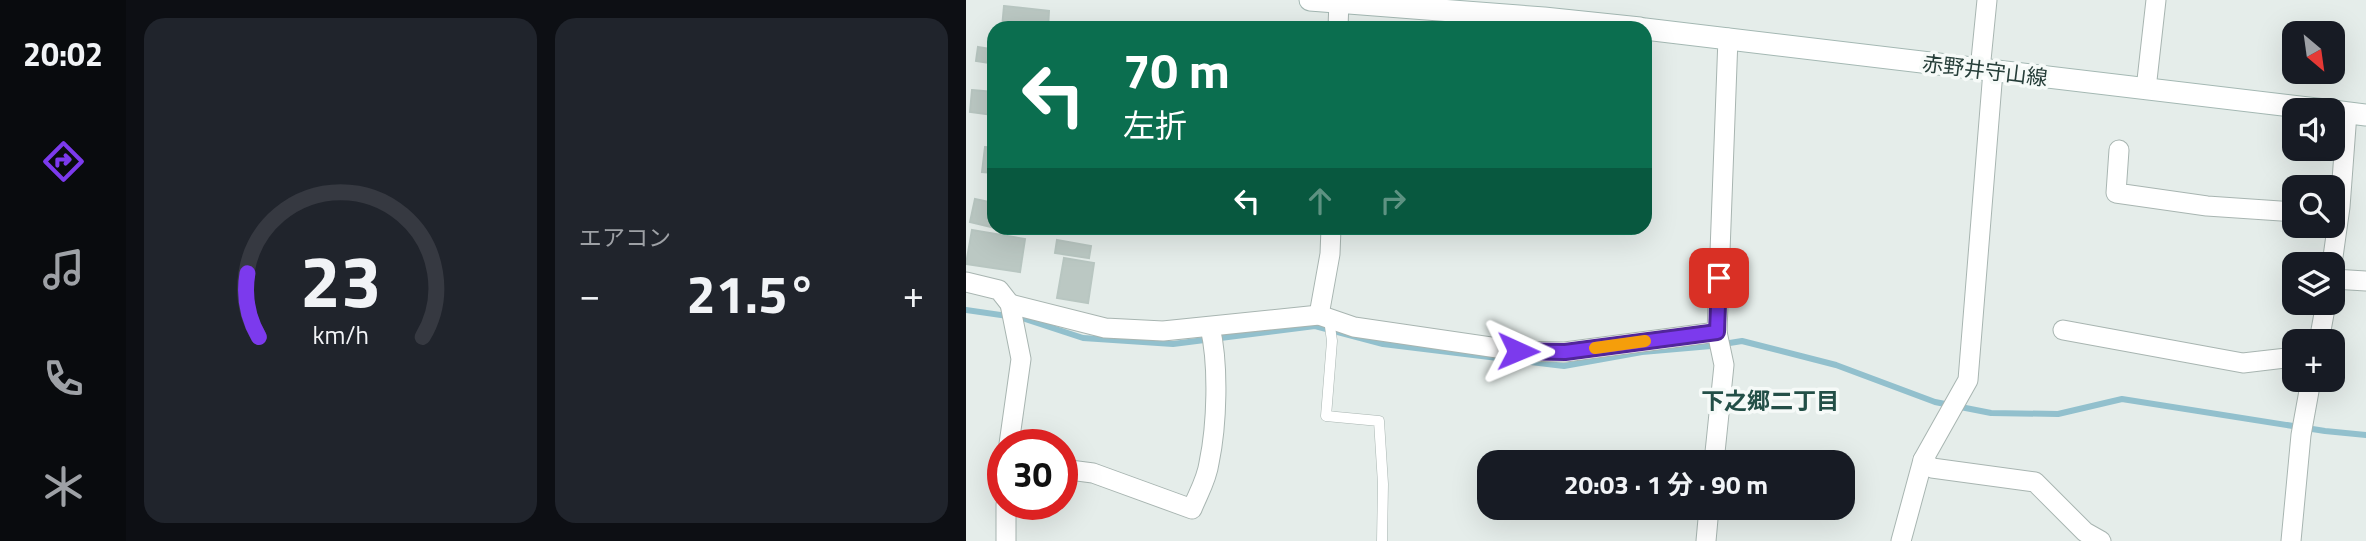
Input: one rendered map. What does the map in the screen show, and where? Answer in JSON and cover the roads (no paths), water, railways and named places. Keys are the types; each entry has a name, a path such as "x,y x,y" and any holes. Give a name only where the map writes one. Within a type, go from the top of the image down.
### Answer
{"main road":[{"name":"赤野井守山線","path":"1310,0 1339,1 1497,21"},
{"name":"赤野井守山線","path":"1652,29 2282,105"}],"street":[{"path":"1901,541 1923,460 1968,380 1987,70 1987,0"},
{"path":"2146,89 2156,0"},
{"path":"1338,21 1339,1"},
{"path":"1715,450 1724,365 1717,332 1728,38"},
{"path":"2341,175 2349,113"},
{"path":"2119,149 2116,193 2207,206 2282,211"},
{"path":"1324,317 1331,235"},
{"path":"2345,280 2366,281"},
{"path":"966,282 999,290 1012,312 1021,359 1011,429"},
{"path":"1012,312 1105,328 1163,331 1213,338 1324,317 1354,327 1518,351 1565,352 1717,332"},
{"path":"2063,330 2243,363 2282,358"},
{"path":"1078,471 1093,473 1192,509 1209,465 1214,418 1213,338"},
{"path":"2291,541 2301,435 2309,392"},
{"path":"1923,460 1932,468 2035,482 2085,532 2101,541"},
{"path":"1006,520 1006,541"},
{"path":"1706,541 1708,520"}],"lane":[{"path":"1324,317 1332,341 1325,416 1379,421 1383,484 1382,541"}],"waterway":[{"path":"966,310 1022,318 1083,338 1173,344 1315,326 1383,344 1564,366 1642,352 1742,341 1836,365 1935,402 1991,413 2058,414 2122,399 2366,435"}],"district":[{"name":"下之郷二丁目","path":"1770,400"}]}
